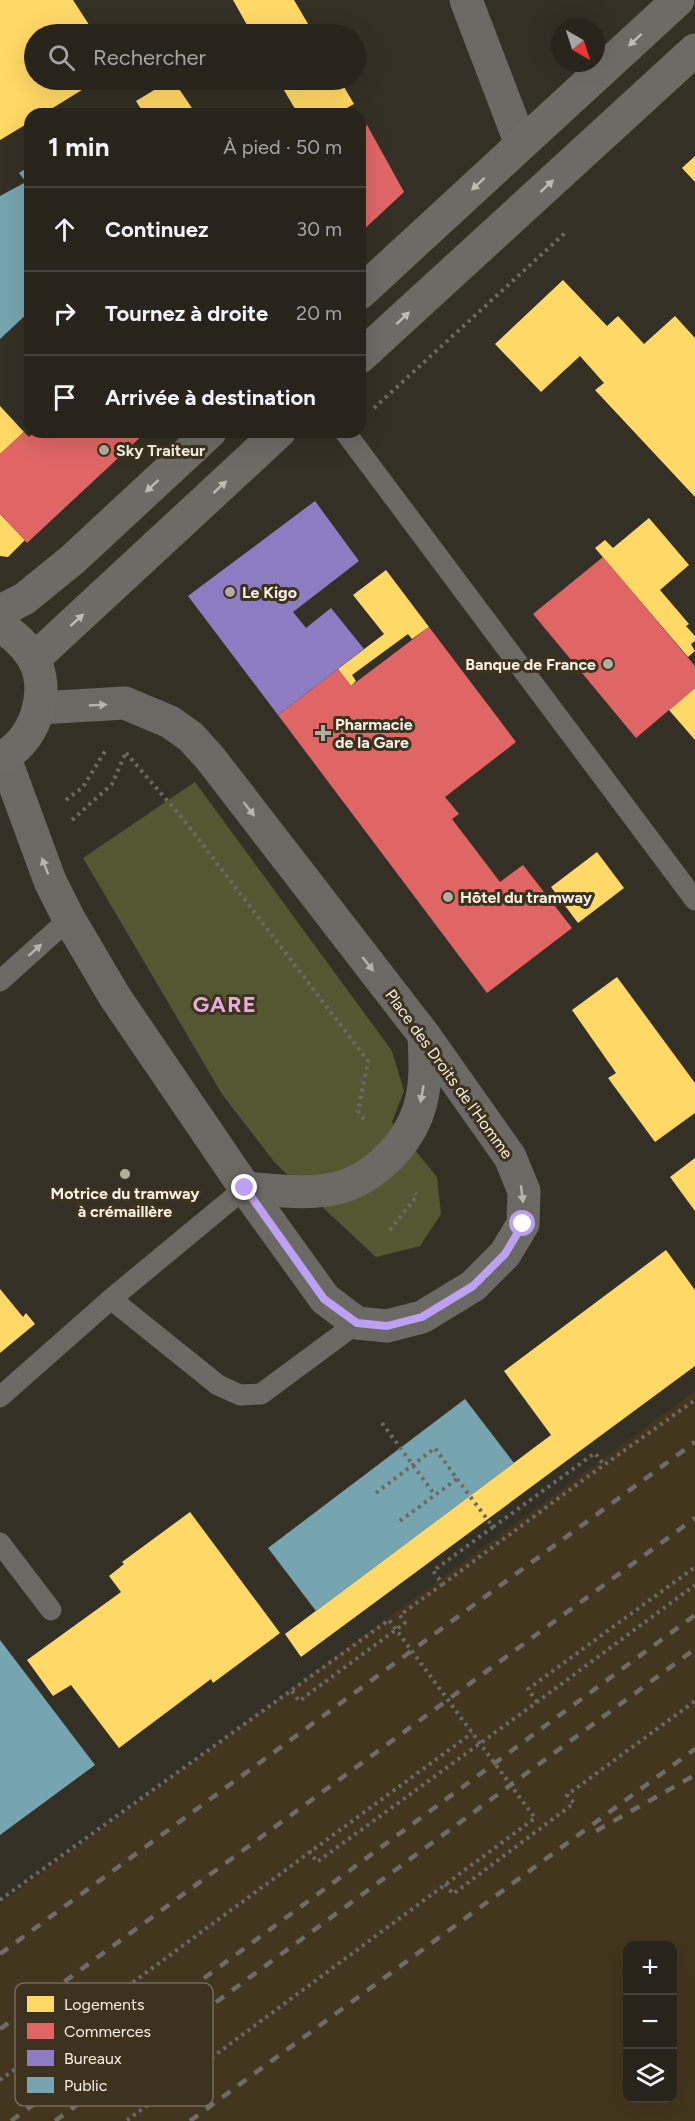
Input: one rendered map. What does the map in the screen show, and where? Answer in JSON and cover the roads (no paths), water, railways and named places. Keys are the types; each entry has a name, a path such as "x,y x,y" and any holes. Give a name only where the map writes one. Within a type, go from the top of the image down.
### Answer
{"main road":[{"path":"366,287 678,0"},
{"path":"366,352 695,50"},
{"path":"0,611 24,599 72,560 204,438"},
{"path":"34,659 273,438"},
{"path":"0,626 19,640 34,659 39,676 39,708 33,728 21,744 2,757"}],"street":[{"path":"466,0 521,144"},
{"name":"Place des Droits de l'Homme","path":"39,708 134,706 170,722 184,732 210,758 424,1035 510,1157 524,1191 523,1224 505,1254 473,1286 422,1317 387,1326 357,1323"},
{"path":"2,757 69,920 115,997 324,1299 357,1323"},
{"path":"245,1188 300,1192 328,1190 351,1184 373,1170 407,1135 419,1109 425,1077 424,1035"}],"lane":[{"path":"349,438 695,900"},
{"path":"0,981 69,920"},
{"path":"0,1397 111,1299 245,1188"},
{"path":"111,1299 218,1385 240,1395 261,1394 357,1323"},
{"path":"0,1543 51,1610"}],"railway":[{"path":"0,1954 695,1442"},
{"path":"63,1983 695,1518"},
{"path":"198,1983 695,1615"},
{"path":"213,2004 695,1649"},
{"path":"213,2104 695,1749"},
{"path":"596,1831 695,1775"},
{"path":"0,2029 15,2018"},
{"path":"11,2121 31,2106"},
{"path":"55,2121 75,2106"},
{"path":"190,2121 210,2106"}],"place":[{"name":"Sky Traiteur","path":"104,450"},
{"name":"Le Kigo","path":"230,592"},
{"name":"Banque de France","path":"608,664"},
{"name":"Pharmacie de la Gare","path":"323,733"},
{"name":"Hôtel du tramway","path":"448,897"},
{"name":"Motrice du tramway à crémaillère","path":"125,1174"}],"district":[{"name":"GARE","path":"225,1004"}]}
